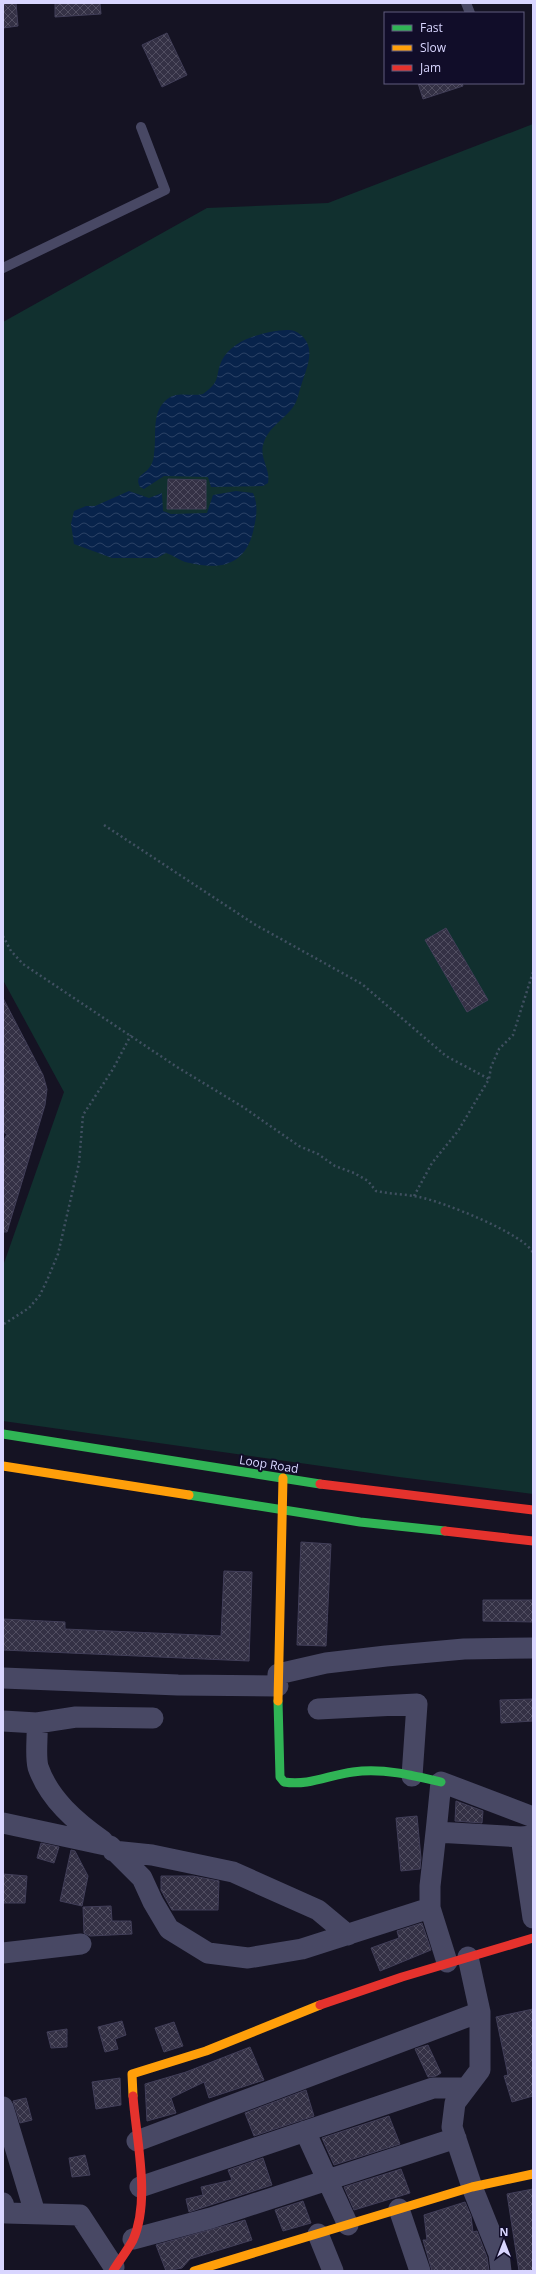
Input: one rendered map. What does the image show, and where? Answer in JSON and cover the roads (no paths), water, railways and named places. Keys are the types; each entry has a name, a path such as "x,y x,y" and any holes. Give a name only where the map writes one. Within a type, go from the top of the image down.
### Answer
{"street":[{"name":"Loop Road","path":"3,1434 364,1491 533,1510"},
{"path":"3,1466 360,1522 533,1541"},
{"path":"282,1478 278,1680 280,1777 284,1782 291,1784 315,1781 360,1771 388,1770 441,1782 533,1817"},
{"path":"3,1678 170,1685 278,1680 326,1663 464,1649 533,1648"},
{"path":"318,1709 417,1704 412,1776"},
{"path":"3,1721 38,1723 76,1717 153,1718"},
{"path":"38,1723 38,1766 53,1796 79,1824 112,1848 142,1878 153,1902 169,1929 208,1953 248,1958 302,1949 430,1908"},
{"path":"441,1782 430,1886 430,1908 447,1962"},
{"path":"3,1823 112,1848 233,1872 318,1910 348,1935"},
{"path":"436,1832 527,1836 533,1918"},
{"path":"3,2203 6,2213 80,2215 114,2269 133,2239 140,2209 141,2161 132,2074 166,2066 235,2041 324,2004 447,1962 533,1938"},
{"path":"3,1953 81,1944"},
{"path":"468,1957 480,2012 480,2070 465,2088 456,2103 452,2127 472,2187 499,2254 501,2271"},
{"path":"138,2140 480,2012"},
{"path":"140,2187 432,2088 465,2088"},
{"path":"3,2107 35,2214"},
{"path":"306,2131 348,2225"},
{"path":"133,2239 211,2218 456,2138"},
{"path":"194,2271 472,2187 533,2174"},
{"path":"399,2209 420,2271"},
{"path":"318,2234 333,2271"}],"lane":[{"path":"3,268 165,190 141,127"}],"water":[{"path":"287,330 298,333 306,341 309,359 295,404 292,409 274,426 264,442 263,458 268,473 268,483 263,486 211,487 208,477 164,476 144,489 140,487 138,480 140,476 150,467 152,463 155,447 156,419 165,401 178,395 203,394 215,382 222,360 234,347 260,334"},
{"path":"129,491 149,498 162,493 163,511 171,514 207,513 213,495 236,491 253,493 256,503 256,512 253,532 249,544 243,553 228,564 208,566 185,562 166,553 157,558 112,558 74,544 71,524 74,511 86,506 95,506"}]}
